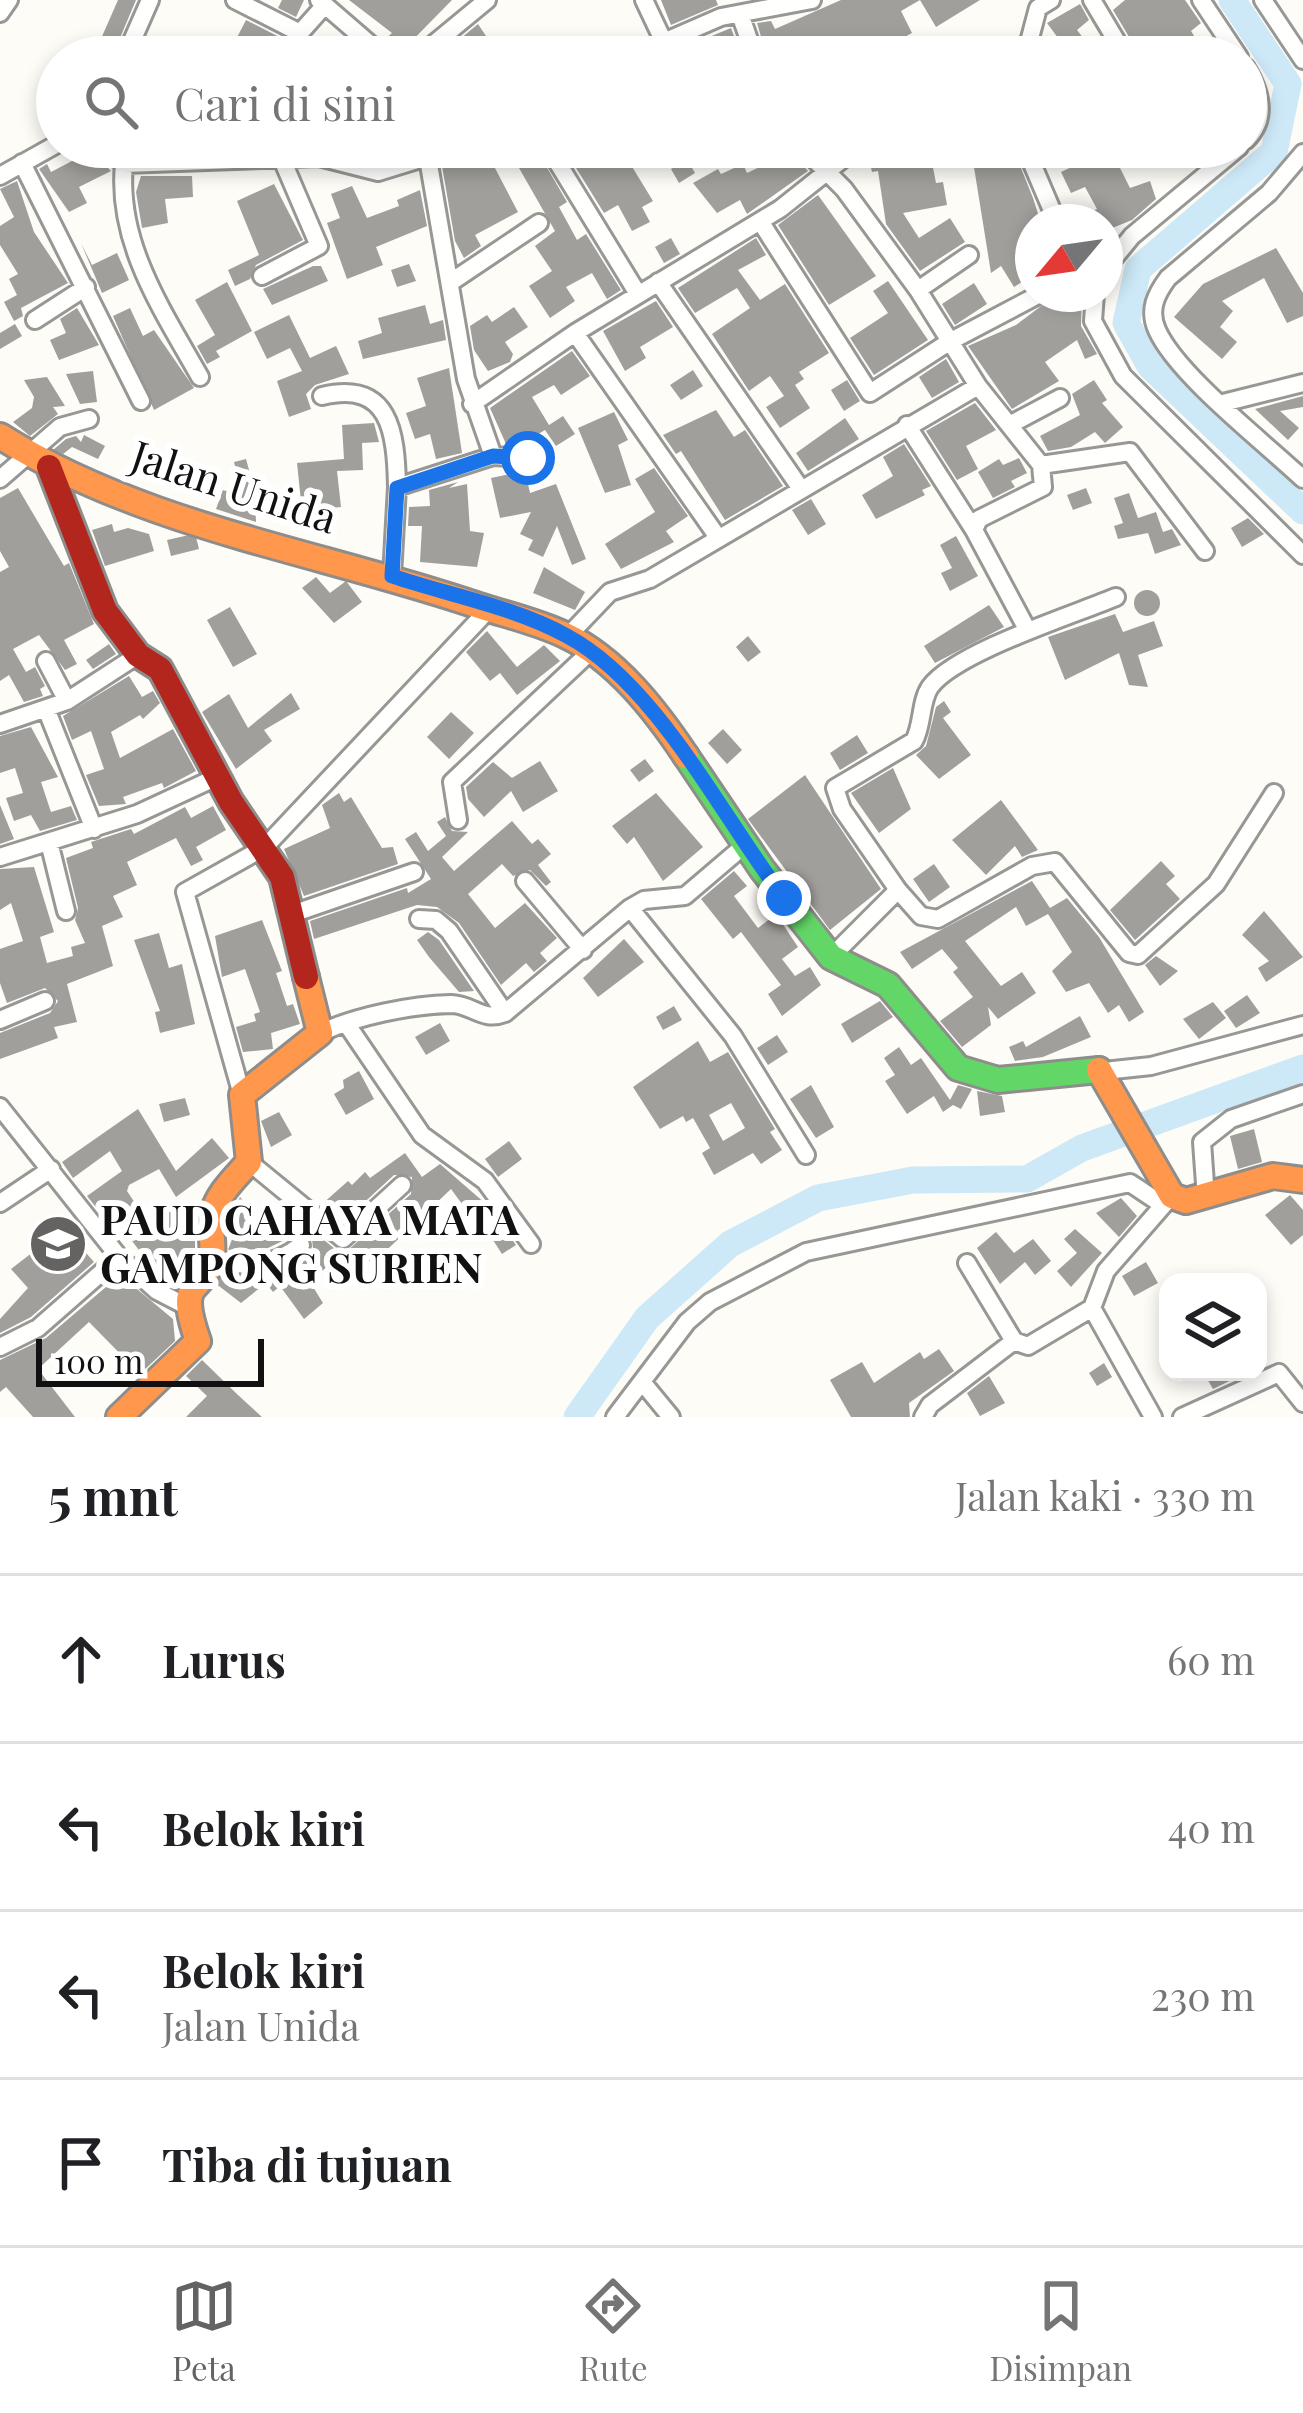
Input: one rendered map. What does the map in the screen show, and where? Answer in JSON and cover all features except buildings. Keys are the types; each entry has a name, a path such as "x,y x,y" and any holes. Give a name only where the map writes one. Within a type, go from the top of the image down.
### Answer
{"street":[{"path":"0,13 10,0"},
{"path":"134,36 150,0"},
{"path":"235,0 300,33 322,3 360,36"},
{"path":"443,36 487,0"},
{"path":"644,0 661,36"},
{"path":"681,36 688,29 740,14 812,0"},
{"path":"1092,0 1113,36"},
{"path":"1201,0 1225,36"},
{"path":"1263,0 1303,60"},
{"path":"1031,36 1041,3"},
{"path":"740,14 748,36"},
{"path":"1303,154 1269,193 1156,293 1156,329 1175,358 1303,479"},
{"path":"0,176 36,155"},
{"path":"22,163 141,401"},
{"path":"124,168 127,223 138,259 200,377"},
{"path":"262,276 319,246 286,168"},
{"path":"429,168 472,404 493,456"},
{"path":"561,168 638,294"},
{"path":"820,168 844,189 918,290 978,386 1042,465 1043,487 979,519 974,530"},
{"path":"472,404 836,168"},
{"path":"1034,168 1050,204"},
{"path":"1123,247 1214,168"},
{"path":"760,221 870,393 949,342 1015,307"},
{"path":"451,282 539,223"},
{"path":"918,290 969,255"},
{"path":"658,282 801,489"},
{"path":"35,320 86,287"},
{"path":"1094,312 1093,321 1123,376 1303,555"},
{"path":"575,334 717,536"},
{"path":"1223,403 1303,383"},
{"path":"568,636 610,592 650,579 978,386"},
{"path":"322,396 350,390 373,400 386,420 396,454 392,576"},
{"path":"1011,424 1060,398"},
{"path":"0,479 40,459 60,427 89,419"},
{"path":"908,425 974,530 1028,631"},
{"name":"Jalan Unida","path":"0,436 40,459 239,535 392,576 568,636 661,719 831,957 887,985 958,1068 998,1080 1087,1067 1104,1071"},
{"path":"1042,465 1130,452 1205,551"},
{"path":"397,488 493,456 528,458"},
{"path":"40,459 105,611 138,655 160,669 231,802 265,847 292,914 320,1033"},
{"path":"1116,597 1028,631 932,684 914,741 833,792 898,890 921,916 938,919 1032,866 1054,862 1129,952 1138,955 1148,952 1216,884 1274,793"},
{"path":"124,1415 198,1341 186,1306 191,1287 212,1259 214,1210 249,1162 242,1094 185,892 265,847 489,609"},
{"path":"458,820 452,782 591,652"},
{"path":"0,724 67,701 138,655"},
{"path":"46,661 67,701"},
{"path":"46,711 94,829"},
{"path":"0,857 94,829 218,776"},
{"path":"49,842 66,911"},
{"path":"242,1094 320,1033 346,1023 459,1004 481,1016 505,1013 630,908 644,900 685,896 746,844"},
{"path":"292,914 414,872"},
{"path":"524,881 584,950"},
{"path":"831,957 898,890"},
{"path":"630,908 733,1036 806,1155"},
{"path":"419,919 436,920 449,931 505,1013"},
{"path":"0,1020 45,1001"},
{"path":"346,1023 422,1135 485,1181 531,1244"},
{"path":"1167,1201 1126,1106 1104,1071 1150,1066 1303,1025"},
{"path":"1206,1198 1202,1142 1214,1128 1303,1094"},
{"path":"0,1107 119,1257 158,1291 186,1306"},
{"path":"249,1162 333,1236 343,1238 402,1185"},
{"path":"0,1203 51,1169"},
{"path":"615,1417 687,1322 710,1302 837,1241 1130,1183 1167,1201 1206,1198 1273,1176 1303,1180"},
{"path":"967,1263 1014,1341 1028,1346 1092,1308 1106,1271 1167,1201"},
{"path":"212,1259 236,1266 274,1263 301,1246"},
{"path":"0,1347 38,1328 119,1257"},
{"path":"1092,1308 1153,1417"},
{"path":"923,1417 930,1405 1014,1341"},
{"path":"1182,1417 1279,1373 1303,1403"},
{"path":"643,1383 670,1417"}],"waterway":[{"path":"1232,0 1256,36"},
{"path":"1267,52 1288,84 1274,152 1267,158"},
{"path":"1255,168 1138,269 1126,323 1150,366 1303,511"},
{"path":"577,1417 647,1318 730,1244 818,1198 913,1180 1027,1179 1082,1148 1303,1068"}],"traffic: fast":[{"path":"686,756 762,869 831,957 888,985 958,1068 998,1080 1099,1070"}],"traffic: slow":[{"path":"0,436 55,467 172,515 565,635 618,672 686,756"},
{"path":"119,1417 198,1341 190,1295 212,1255 214,1209 249,1162 242,1095 320,1033 306,977"},
{"path":"1099,1070 1172,1196 1186,1201 1273,1176 1303,1180"}],"traffic: jam":[{"path":"49,467 105,611 138,655 160,669 231,802 282,877 306,977"}],"place":[{"name":"PAUD CAHAYA MATA GAMPONG SURIEN","path":"58,1244"}],"route":[{"path":"528,458 493,456 397,488 392,576 543,625 602,659 661,719 784,898"}]}
